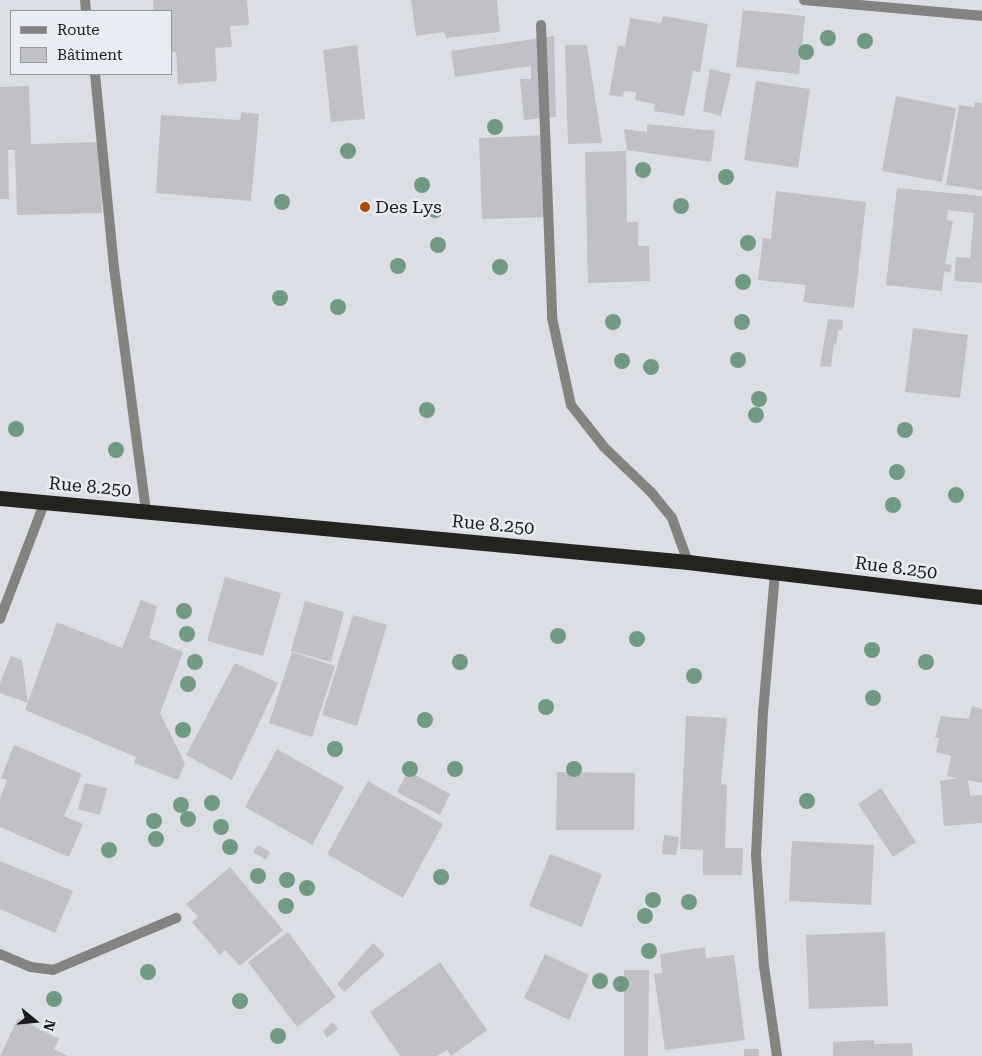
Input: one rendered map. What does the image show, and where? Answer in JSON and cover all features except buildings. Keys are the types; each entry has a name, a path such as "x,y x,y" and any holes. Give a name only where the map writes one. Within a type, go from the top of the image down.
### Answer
{"highway":[{"name":"Rue 8.250","path":"0,498 688,562 982,597"}],"street":[{"path":"804,0 982,16"},
{"path":"541,25 552,318 571,405 604,447 651,492 672,518 688,562"},
{"path":"95,75 114,268 146,511"},
{"path":"0,619 45,501"},
{"path":"775,573 763,712 756,854 764,966 777,1056"},
{"path":"0,954 30,967 53,970 176,918"}],"place":[{"name":"Des Lys","path":"365,207"}]}
